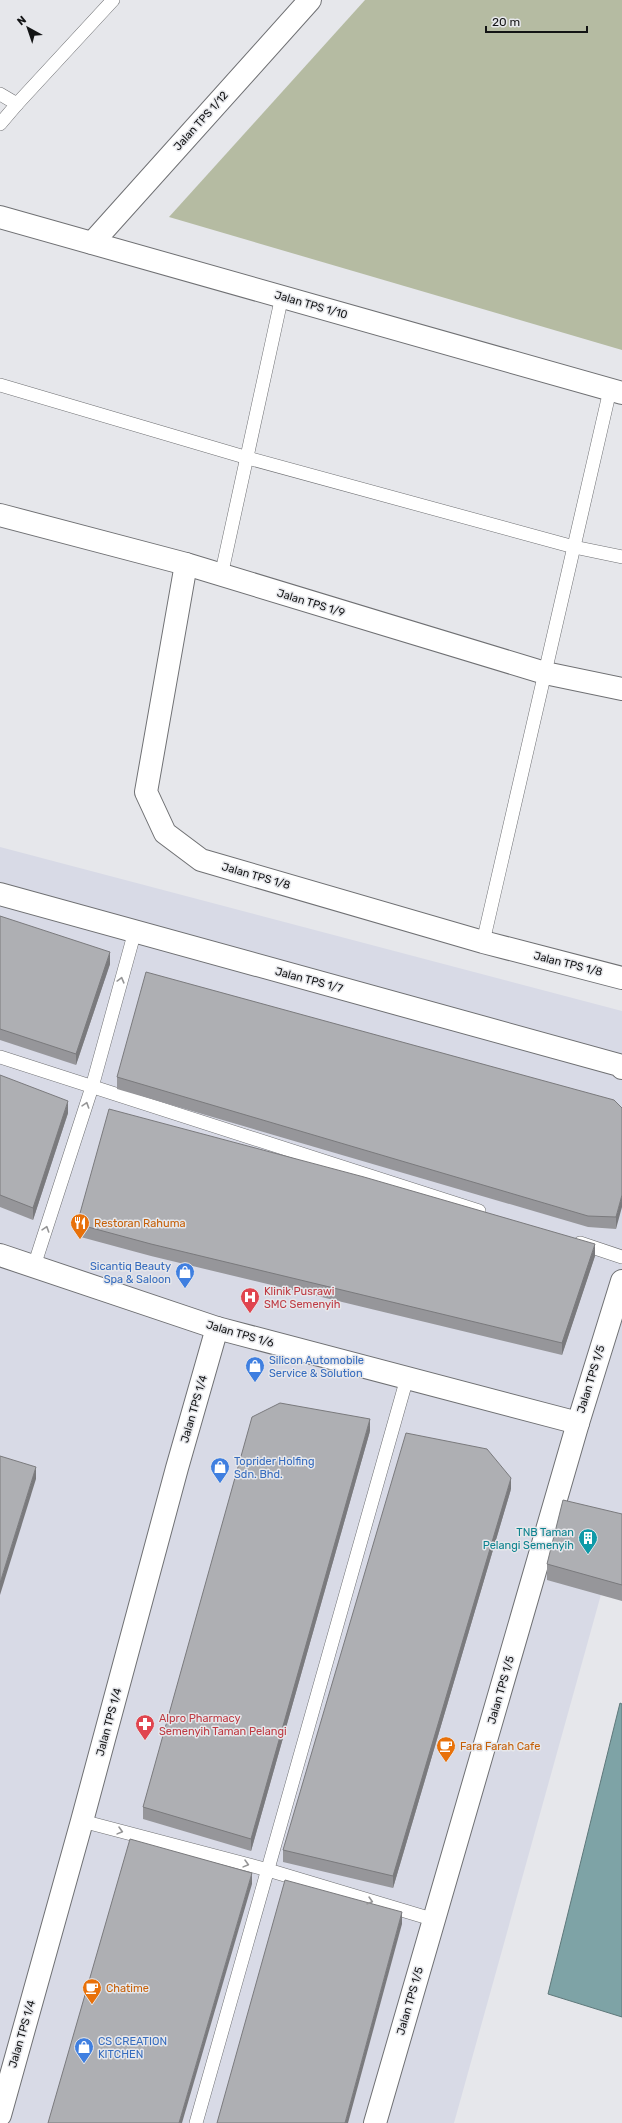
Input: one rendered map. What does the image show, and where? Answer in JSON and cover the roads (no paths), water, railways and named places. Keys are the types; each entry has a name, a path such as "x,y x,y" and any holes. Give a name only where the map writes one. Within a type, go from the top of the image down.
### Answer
{"street":[{"name":"Jalan TPS 1/12","path":"92,243 310,0"},
{"name":"Jalan TPS 1/10","path":"0,217 616,391"},
{"name":"Jalan TPS 1/9","path":"0,515 186,564 545,673 622,688"},
{"name":"Jalan TPS 1/8","path":"186,564 146,792 165,833 201,860 483,942 622,978"},
{"name":"Jalan TPS 1/7","path":"0,894 620,1067"},
{"name":"Jalan TPS 1/6","path":"0,1255 217,1328 578,1422"},
{"name":"Jalan TPS 1/5","path":"375,2123 578,1422 622,1281"},
{"name":"Jalan TPS 1/4","path":"0,2115 82,1821 177,1468 217,1328"}],"lane":[{"path":"0,124 16,104 113,0"},
{"path":"0,94 16,104"},
{"path":"222,576 282,296"},
{"path":"0,385 248,458 574,547 622,557"},
{"path":"483,942 574,547 616,391"},
{"path":"34,1266 92,1087 135,931"},
{"path":"0,1057 493,1216"},
{"path":"569,1240 622,1257"},
{"path":"196,2123 407,1378"},
{"path":"82,1821 268,1870 435,1920"}],"water":[{"path":"620,1703 622,1704 622,2017 548,1994"}],"place":[{"name":"Restoran Rahuma","path":"80,1240"},
{"name":"Sicantiq Beauty Spa & Saloon","path":"185,1289"},
{"name":"Klinik Pusrawi SMC Semenyih","path":"250,1314"},
{"name":"Silicon Automobile Service & Solution","path":"255,1383"},
{"name":"Toprider Holfing Sdn. Bhd.","path":"220,1484"},
{"name":"TNB Taman Pelangi Semenyih","path":"588,1555"},
{"name":"Alpro Pharmacy Semenyih Taman Pelangi","path":"145,1741"},
{"name":"Fara Farah Cafe","path":"446,1763"},
{"name":"Chatime","path":"92,2005"},
{"name":"CS CREATION KITCHEN","path":"84,2064"}]}
